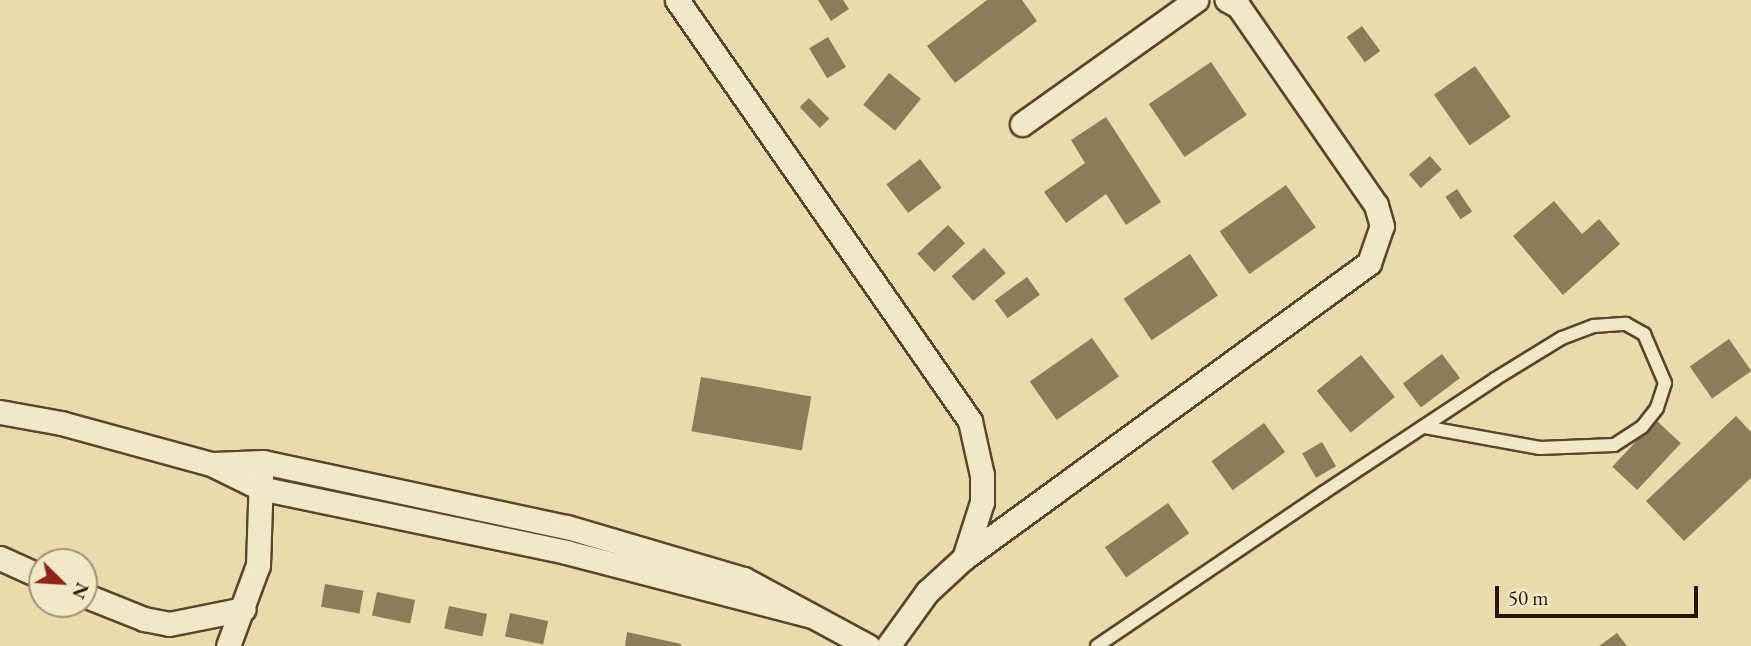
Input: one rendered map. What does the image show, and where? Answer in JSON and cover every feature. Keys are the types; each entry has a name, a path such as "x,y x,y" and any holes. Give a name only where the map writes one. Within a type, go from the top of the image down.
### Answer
{"street":[{"path":"677,0 970,421 982,475 982,502 964,558"},
{"path":"1023,124 1196,0"},
{"path":"887,646 927,592 964,558 1369,263 1382,226 1376,205 1238,6 1227,0"},
{"path":"0,412 74,426 211,464 260,488 566,552 808,615"},
{"path":"211,464 263,462 567,527 744,579 868,646"},
{"path":"228,646 244,610 258,565 263,462"},
{"path":"0,558 28,570"},
{"path":"98,601 144,620 169,624 244,610"}],"lane":[{"path":"1097,646 1425,427 1562,338 1611,323 1644,334 1665,383 1657,408 1642,427 1614,446 1539,448 1425,427"}],"building":[{"path":"818,0 843,0 849,9 831,21"},
{"path":"987,0 1022,0 1037,21 955,83 927,46"},
{"path":"1362,26 1380,51 1365,62 1347,37"},
{"path":"828,37 846,67 827,78 809,48"},
{"path":"1211,62 1247,115 1185,157 1149,104"},
{"path":"1475,66 1511,117 1470,145 1434,95"},
{"path":"889,73 921,99 895,131 863,105"},
{"path":"809,98 829,119 820,128 800,107"},
{"path":"1106,117 1161,202 1126,225 1106,194 1066,223 1044,192 1085,163 1071,140"},
{"path":"1430,156 1442,170 1421,188 1409,174"},
{"path":"920,159 942,188 908,213 886,184"},
{"path":"1286,185 1316,228 1249,274 1220,231"},
{"path":"1457,189 1472,211 1460,219 1445,197"},
{"path":"1554,201 1582,234 1599,219 1620,244 1563,295 1513,236"},
{"path":"948,225 965,243 934,272 917,254"},
{"path":"984,248 1006,273 973,301 952,276"},
{"path":"1190,254 1218,295 1152,340 1124,299"},
{"path":"1027,277 1040,295 1008,318 995,301"},
{"path":"1092,338 1119,377 1057,420 1030,382"},
{"path":"1729,339 1751,371 1712,398 1690,367"},
{"path":"1442,354 1460,378 1421,407 1403,383"},
{"path":"1361,355 1395,397 1351,433 1317,391"},
{"path":"701,377 811,396 802,451 691,431"},
{"path":"1736,416 1751,432 1751,478 1684,541 1646,501"},
{"path":"1656,420 1681,443 1637,490 1612,467"},
{"path":"1264,423 1285,452 1233,490 1211,461"},
{"path":"1322,442 1336,466 1316,478 1302,454"},
{"path":"1168,503 1189,533 1126,577 1105,547"},
{"path":"325,584 363,591 359,613 321,607"},
{"path":"377,592 415,600 410,624 372,615"},
{"path":"449,606 487,614 482,637 444,628"},
{"path":"510,613 548,621 543,645 505,636"},
{"path":"627,632 681,644 681,646 625,646"},
{"path":"1617,633 1627,646 1599,646"}]}
